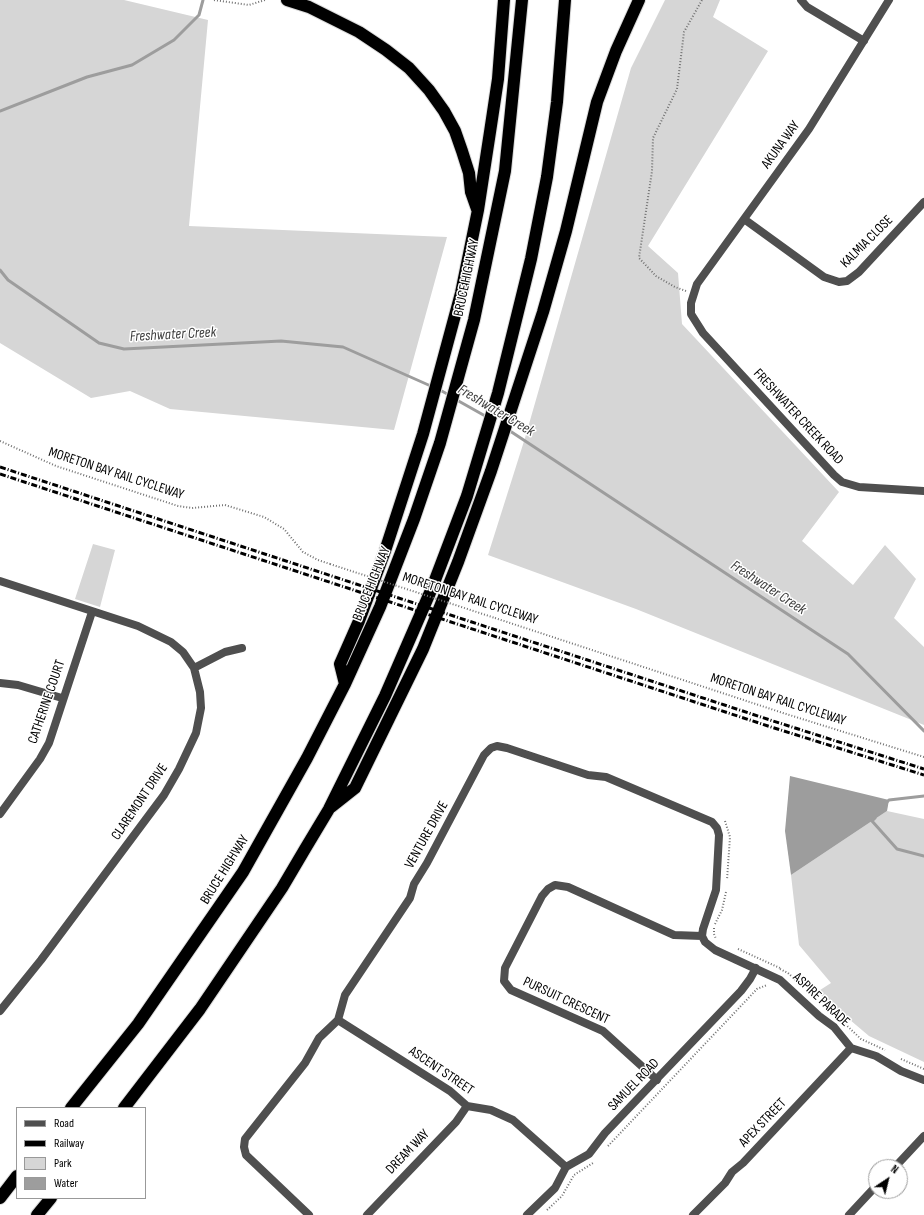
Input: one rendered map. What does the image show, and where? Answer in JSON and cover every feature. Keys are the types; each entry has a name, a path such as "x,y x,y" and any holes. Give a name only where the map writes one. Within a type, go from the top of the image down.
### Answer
{"highway":[{"path":"287,0 309,7 359,32 409,68 429,90 444,111 455,132 469,173 471,192 478,210"},
{"path":"345,684 340,664 378,571 423,434 443,364 461,292 478,210 498,79 504,0"},
{"name":"BRUCE HIGHWAY","path":"72,1107 142,1018 243,872 285,801 345,684 382,601 414,519 440,443 460,373 484,274 505,171 522,0"},
{"path":"125,1107 200,1009 238,954 282,888 329,809 402,661 448,546 477,463 498,393 531,259 547,176 557,102 565,0"},
{"path":"329,809 355,788 423,648 461,554 491,471 558,260 597,102 616,51 639,0"},
{"path":"0,1198 16,1177"},
{"path":"37,1215 50,1199"}],"street":[{"path":"801,0 807,7 864,41"},
{"name":"AKUNA WAY","path":"690,303 697,284 809,129 889,0"},
{"name":"KALMIA CLOSE","path":"744,219 824,277 839,282 847,281 859,272 924,202"},
{"name":"FRESHWATER CREEK ROAD","path":"690,303 691,314 703,333 842,482 859,488 924,490"},
{"name":"CLAREMONT DRIVE","path":"0,581 138,626 157,634 171,642 183,652 194,668 200,692 200,719 196,733 179,769 152,812 16,993 0,1011"},
{"name":"CATHERINE COURT","path":"0,814 46,748 92,612"},
{"path":"194,668 224,652 242,648"},
{"path":"0,683 18,685 62,698"},
{"name":"VENTURE DRIVE","path":"338,1020 345,996 410,898 414,884 427,863 484,755 491,748 497,746 588,775 606,777 708,820 715,825 719,831 720,840 716,890 702,936"},
{"name":"PURSUIT CRESCENT","path":"657,1080 604,1031 511,990 504,981 504,972 542,896 548,889 555,885 568,887 674,935 702,936"},
{"name":"ASPIRE PARADE","path":"702,936 705,942 715,950 783,982 819,1016 834,1027 851,1048 876,1056 901,1070 924,1080"},
{"name":"SAMUEL ROAD","path":"566,1167 589,1154 605,1133 741,991 756,968"},
{"path":"309,1215 249,1158 245,1151 244,1143 249,1133 305,1063 319,1038 338,1020"},
{"name":"ASCENT STREET","path":"338,1020 450,1091 467,1106 491,1110 513,1120 566,1167"},
{"name":"APEX STREET","path":"693,1215 725,1183 732,1172 743,1164 851,1048"},
{"name":"DREAM WAY","path":"367,1215 456,1122 467,1106"},
{"path":"902,1159 924,1136"},
{"path":"527,1215 555,1188 566,1167"},
{"path":"849,1215 868,1195"}],"path":[{"path":"214,0 249,5 265,0"},
{"path":"693,294 675,287 656,276 639,258 652,171 653,138 676,89 684,32 702,0"},
{"name":"MORETON BAY RAIL CYCLEWAY","path":"0,441 56,466 178,506 192,508 225,505 264,517 284,529 303,552 318,560 783,713 924,757"},
{"path":"723,820 728,827 730,837 726,884"},
{"path":"719,941 715,937 714,929 722,910 726,891"},
{"path":"736,949 780,968 807,991"},
{"path":"607,1147 757,989 762,986 770,986 772,982"},
{"path":"840,1020 861,1039 888,1051"},
{"path":"896,1057 924,1069"},
{"path":"545,1212 562,1196 574,1176 598,1159"}],"green space":[{"path":"0,0 124,0 208,20 189,226 447,237 394,430 170,409 130,391 91,398 0,343"},
{"path":"665,0 720,0 713,17 768,51 648,246 678,273 682,324 839,492 802,541 853,585 885,545 916,579 894,618 924,647 924,725 636,609 488,555 525,438 631,68"},
{"path":"93,544 115,550 100,607 75,599"},
{"path":"887,811 924,819 924,1062 869,1036 817,992 831,983 799,945 791,875"}],"water":[{"path":"790,776 889,800 887,811 791,875 785,831"}],"waterway":[{"name":"Freshwater Creek","path":"0,111 87,77 132,65 174,40 199,15 203,0"},
{"name":"Freshwater Creek","path":"0,270 8,280 99,343 124,349 281,341 343,347 433,387"},
{"name":"Freshwater Creek","path":"438,389 451,396"},
{"name":"Freshwater Creek","path":"455,399 487,417"},
{"name":"Freshwater Creek","path":"507,429 848,654 924,731"},
{"name":"Freshwater Creek","path":"887,802 889,800 924,796"},
{"name":"Freshwater Creek","path":"875,818 872,821 897,849 924,856"}],"railway":[{"path":"0,467 770,720 924,769"},
{"path":"0,474 768,726 924,775"}]}
